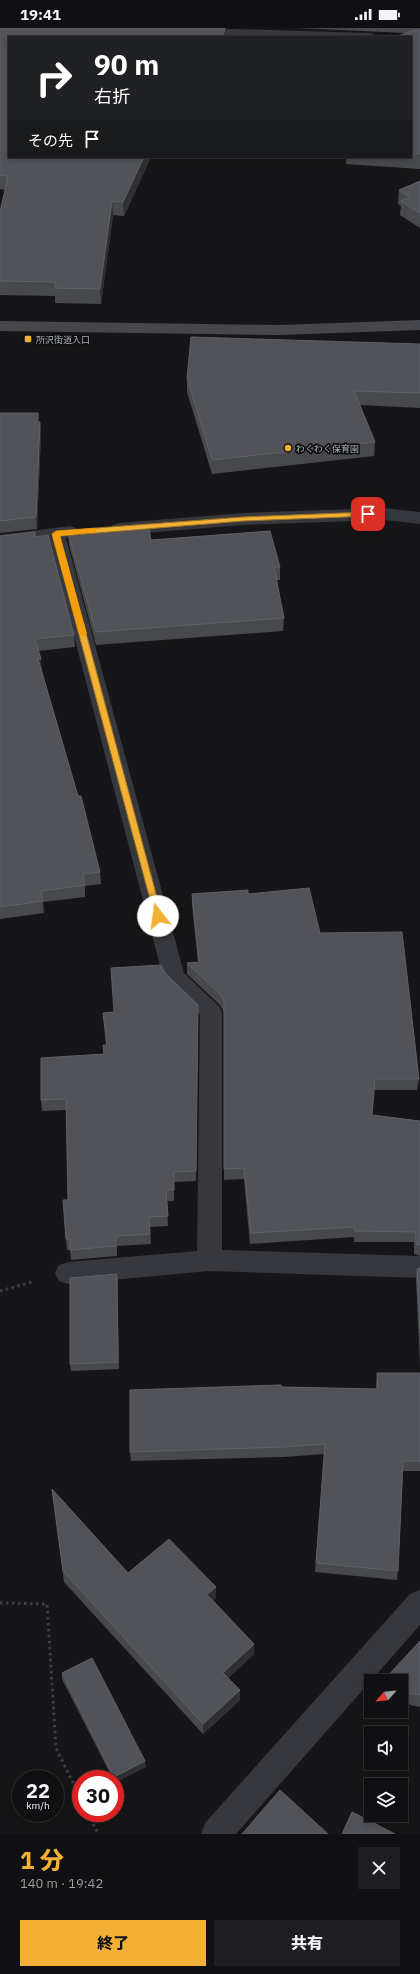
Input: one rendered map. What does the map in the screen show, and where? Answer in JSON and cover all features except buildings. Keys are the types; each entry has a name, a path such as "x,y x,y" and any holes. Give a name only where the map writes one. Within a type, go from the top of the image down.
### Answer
{"street":[{"path":"184,32 332,36"},
{"path":"0,326 280,330 420,326"},
{"path":"0,541 95,530 282,518 384,514 420,518"},
{"path":"56,534 174,977 211,1012 209,1260"},
{"path":"68,1273 209,1260 420,1267"},
{"path":"216,1834 420,1604"}],"path":[{"path":"0,1603 46,1604 56,1748 72,1781"},
{"path":"92,1822 98,1834"}],"slow traffic":[{"path":"83,634 56,534 94,531"}],"place":[{"name":"所沢街道入口","path":"28,339"},
{"name":"わくわく保育園","path":"288,448"}],"route":[{"path":"158,916 56,534 243,519 368,514"}]}
